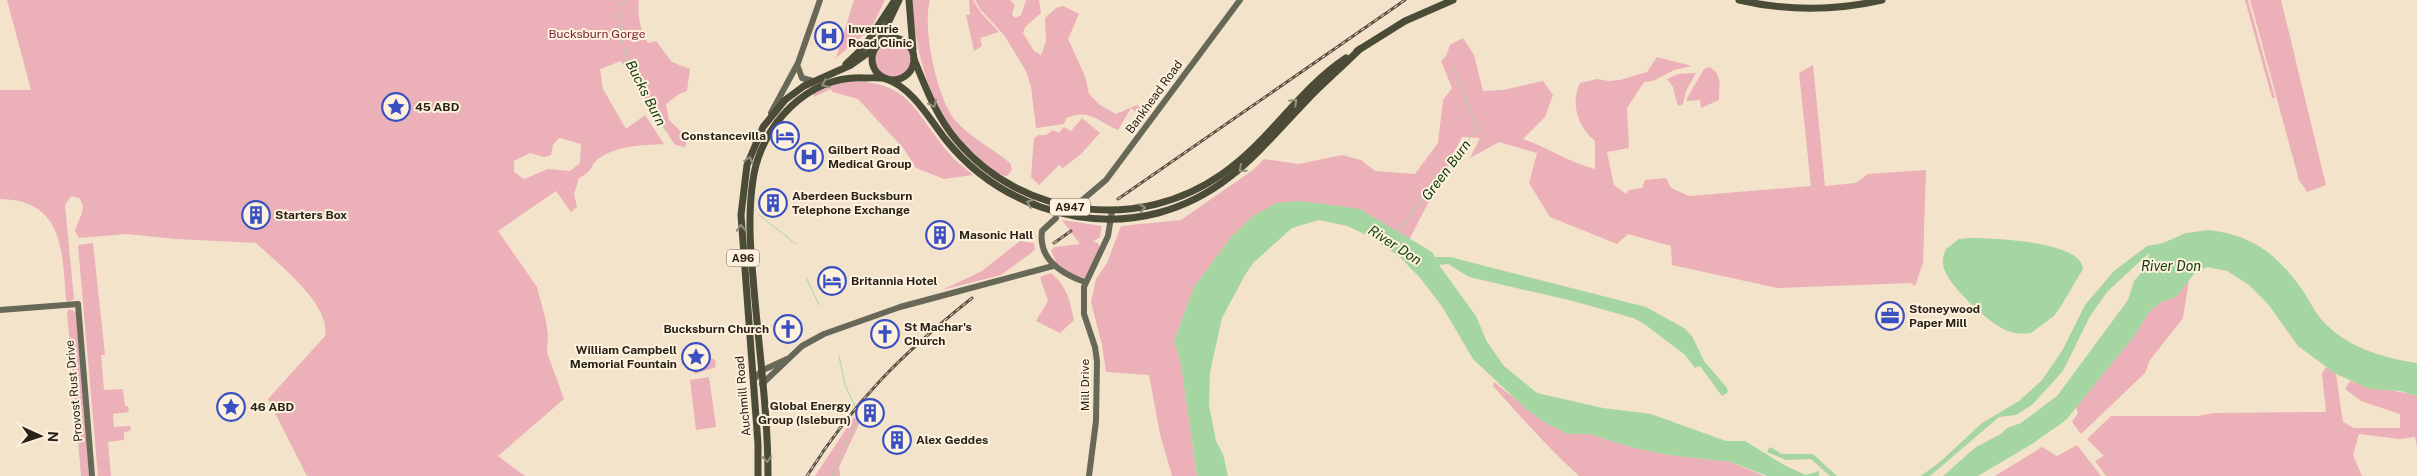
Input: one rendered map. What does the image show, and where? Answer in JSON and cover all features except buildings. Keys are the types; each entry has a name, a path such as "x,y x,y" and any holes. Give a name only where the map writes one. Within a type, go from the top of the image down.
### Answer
{"main road":[{"name":"A96","path":"824,76 846,64 860,52 895,0"},
{"name":"A96","path":"877,45 899,0"},
{"path":"909,0 913,56"},
{"name":"A947","path":"885,79 909,93 955,150 993,183 1021,200 1048,210 1078,217 1112,215 1180,198 1212,181 1246,155 1320,77 1397,25 1453,0"},
{"path":"1739,0 1772,6 1810,9 1882,0"},
{"name":"A96","path":"877,45 888,38 898,38 907,43 913,56 911,70 902,78 885,79"},
{"name":"Auchmill Road","path":"758,476 741,200 750,156 769,119 790,96 814,81 852,64 877,45"},
{"path":"877,45 872,55 873,66 879,75 885,79"},
{"name":"A947","path":"913,56 934,107 944,124 963,147 989,172 1040,199 1082,210 1112,215"},
{"name":"Auchmill Road","path":"768,476 750,225 753,178 764,143 778,120 789,108 823,85 850,78 885,79"}],"street":[{"path":"769,119 798,63 820,0"},
{"name":"Bankhead Road","path":"1080,202 1106,180 1240,0"},
{"path":"798,63 799,76 807,81 814,81"},
{"name":"Mill Drive","path":"1089,476 1096,421 1098,361 1083,309 1085,282 1108,236 1112,215"},
{"path":"1056,218 1043,229 1041,238 1044,248 1059,272 1085,282"},
{"path":"762,384 787,359 811,340 865,319 1054,266"},
{"name":"Provost Rust Drive","path":"0,310 78,304 92,476"},
{"path":"759,357 766,361 777,363"},
{"path":"753,381 761,371 787,359"}],"green space":[{"name":"Bucksburn Gorge","path":"7,0 639,0 640,23 648,43 656,41 672,62 690,69 687,91 679,94 666,104 669,120 688,138 685,147 675,145 621,61 600,69 603,89 626,129 645,115 664,144 630,147 605,155 598,159 587,173 579,178 574,194 577,207 571,212 556,191 498,231 537,287 546,321 548,336 547,352 564,399 498,456 525,476 307,476 268,399 325,336 325,324 312,298 301,285 256,243 176,239 126,234 79,238 75,231 83,206 79,198 71,196 65,205 74,299 69,302 66,300 60,247 56,232 48,218 37,208 21,202 0,199 0,90 31,90","holes":["559,138 581,144 580,163 570,171 548,169 524,179 514,172 514,161 530,153 544,157 551,155 553,145"]},
{"path":"854,0 885,0 871,29 836,58"},
{"path":"912,0 930,0 928,27 930,44 937,79 948,110 967,132 1010,163 1012,170 1007,176 992,170 963,142 949,125 938,106 923,66 914,22"},
{"path":"969,0 973,0 981,13 999,32 980,38 982,46 974,51 966,15 970,15"},
{"path":"975,0 1010,0 1015,5 1012,14 1015,18 1021,15 1026,0 1039,0 1041,13 1025,27 1023,33 1034,51 1041,55 1046,41 1045,18 1056,8 1063,6 1079,14 1068,39 1085,76 1089,94 1100,105 1116,114 1137,105 1147,113 1145,119 1131,108 1118,130 1093,117 1081,114 1066,118 1064,124 1036,128 1031,87 1026,71 1004,35 980,9"},
{"path":"2245,0 2248,0 2275,98 2272,98"},
{"path":"2250,0 2281,0 2326,185 2307,192 2299,180"},
{"path":"1463,38 1474,55 1483,91 1503,90 1543,81 1553,95 1545,117 1523,139 1595,169 1595,141 1584,129 1577,115 1576,99 1580,83 1597,79 1620,80 1647,72 1657,57 1692,66 1674,70 1653,81 1644,82 1627,108 1629,148 1607,152 1614,185 1626,194 1629,190 1642,188 1645,180 1666,178 1671,188 1689,196 1811,186 1799,73 1813,65 1825,186 1856,183 1868,174 1926,170 1923,263 1915,286 1911,283 1777,288 1672,265 1671,246 1628,234 1617,244 1550,217 1529,183 1537,153 1499,142 1470,158 1480,138 1462,137 1409,240 1360,209 1253,216 1232,236 1194,287 1174,341 1181,363 1197,476 1172,476 1160,434 1149,375 1106,372 1102,345 1091,302 1096,279 1107,263 1121,226 1181,220 1253,170 1264,159 1299,164 1342,155 1361,160 1375,171 1415,174 1438,143 1443,100 1452,88 1441,61 1446,56 1450,45"},
{"path":"893,41 906,46 911,59 906,72 893,77 880,72 875,59 880,46"},
{"path":"1709,67 1718,77 1720,86 1719,100 1701,108 1700,100 1687,101 1687,98 1704,69"},
{"path":"1696,73 1686,91 1683,104 1678,106 1673,87 1667,79 1678,74"},
{"path":"844,81 882,85 906,99 916,109 950,154 973,175 944,179 916,168 904,149 858,99 832,92 831,89 814,97 814,93"},
{"path":"1082,118 1100,133 1081,154 1063,168 1059,165 1039,185 1031,177 1034,138 1039,135 1046,135 1053,130 1059,133 1064,127 1071,131"},
{"path":"1062,220 1102,226 1100,237 1093,242 1098,243 1100,248 1087,279 1059,269 1051,250 1055,247 1080,244"},
{"path":"1020,241 1034,243 1035,250 1001,275 942,290 982,271"},
{"path":"93,243 105,355 101,355 104,390 123,389 125,406 128,406 129,412 113,414 114,427 130,426 131,430 124,433 124,440 108,442 111,476 98,476 78,245"},
{"path":"1051,273 1064,289 1074,320 1060,333 1036,321 1048,301 1040,277"},
{"path":"2189,280 2183,318 2150,360 2145,373 2081,434 2072,422 2078,413 2076,407 2135,335 2149,312 2161,302 2176,297"},
{"path":"69,309 76,312 89,476 81,476 67,312"},
{"path":"701,353 715,360 716,367 695,374 691,368 694,354"},
{"path":"2326,367 2336,374 2343,422 2354,428 2400,428 2400,414 2361,401 2345,389 2350,381 2417,396 2417,447 2415,437 2399,439 2359,434 2353,455 2362,476 2106,476 2095,461 2104,456 2087,439 2111,416 2198,416 2214,413 2326,412 2322,374"},
{"path":"709,377 716,427 696,430 690,380"},
{"path":"1494,382 1544,422 1568,434 1590,434 1630,447 1669,455 1731,462 1764,476 1579,476 1493,386"},
{"path":"854,417 860,422 839,467 840,476 815,476"},
{"path":"2077,445 2101,476 1995,476 2042,447 2057,456"}],"water":[{"path":"1302,201 1360,209 1432,252 1435,257 1450,257 1646,307 1684,328 1692,336 1704,361 1727,388 1728,392 1722,396 1700,366 1695,368 1685,355 1643,323 1633,318 1573,301 1469,277 1448,264 1439,265 1476,316 1487,342 1504,366 1537,393 1603,408 1651,414 1726,441 1745,441 1784,465 1806,475 1819,471 1819,476 1767,476 1731,462 1669,455 1630,447 1590,434 1568,434 1544,422 1525,408 1473,359 1443,308 1421,279 1400,257 1369,236 1347,226 1319,220 1292,228 1253,263 1222,318 1210,372 1209,405 1216,441 1223,454 1228,476 1197,476 1181,364 1174,341 1194,287 1232,236 1253,216 1276,203"},
{"name":"River Don","path":"2209,230 2237,236 2270,254 2289,272 2321,319 2341,337 2365,350 2417,363 2417,396 2400,391 2370,389 2336,374 2298,346 2268,304 2249,285 2227,271 2208,267 2197,270 2176,297 2161,302 2149,312 2135,335 2066,420 2032,444 1978,476 1943,476 1976,447 2001,434 2007,428 2021,423 2057,396 2128,300 2134,281 2147,266 2149,253 2107,292 2090,316 2063,371 2033,404 2016,415 1999,417 1930,476 1921,476 1941,461 1982,423 2019,401 2042,380 2062,351 2085,305 2114,271 2147,246 2163,243 2186,233"},
{"path":"1959,239 2015,240 2052,247 2068,252 2079,260 2083,269 2054,316 2031,333 2020,334 2011,332 2000,327 1980,312 1951,282 1946,272 1943,260 1946,249"},
{"path":"1770,447 1782,454 1813,454 1837,476 1830,476 1811,459 1786,460 1767,452"}],"waterway":[{"name":"Bucks Burn","path":"626,0 617,7 624,49 637,79 666,131"},
{"name":"Green Burn","path":"1397,234 1433,184 1477,129 1453,66"},
{"name":"Bucks Burn","path":"759,215 796,244"},
{"name":"Bucks Burn","path":"807,279 819,305"},
{"name":"Bucks Burn","path":"832,476 842,449 860,417 845,385 839,356"}],"railway":[{"path":"1118,199 1405,0"},
{"path":"1054,243 1071,231"},
{"path":"807,476 843,424 881,380 924,338 972,298"}],"place":[{"name":"Inverurie Road Clinic","path":"829,36"},
{"name":"45 ABD","path":"396,107"},
{"name":"Constancevilla","path":"785,136"},
{"name":"Gilbert Road Medical Group","path":"809,157"},
{"name":"Aberdeen Bucksburn Telephone Exchange","path":"773,203"},
{"name":"Starters Box","path":"256,215"},
{"name":"Masonic Hall","path":"940,235"},
{"name":"Britannia Hotel","path":"832,281"},
{"name":"Stoneywood Paper Mill","path":"1890,316"},
{"name":"Bucksburn Church","path":"788,329"},
{"name":"St Machar's Church","path":"885,334"},
{"name":"William Campbell Memorial Fountain","path":"696,357"},
{"name":"46 ABD","path":"231,407"},
{"name":"Global Energy Group (Isleburn)","path":"870,413"},
{"name":"Alex Geddes","path":"897,440"}]}
